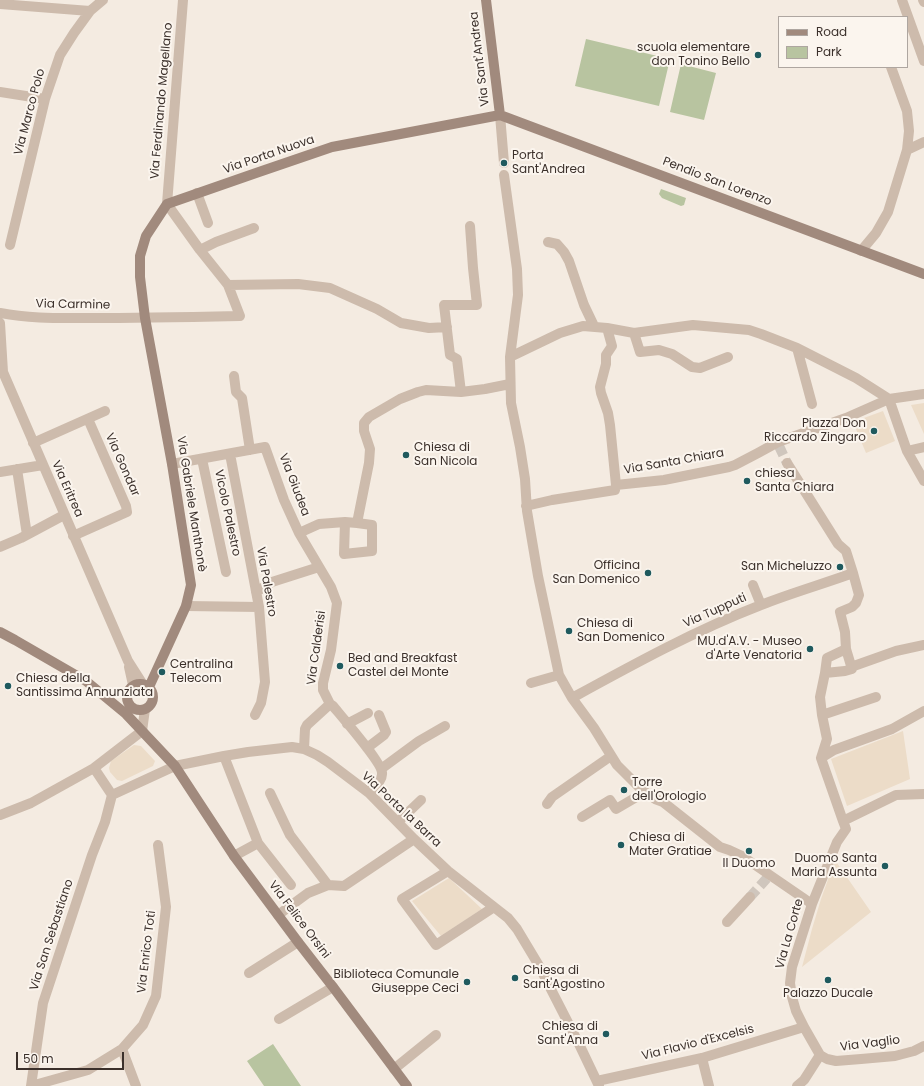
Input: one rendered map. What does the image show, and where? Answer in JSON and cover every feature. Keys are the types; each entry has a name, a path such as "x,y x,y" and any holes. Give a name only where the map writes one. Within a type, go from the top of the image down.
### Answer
{"street":[{"name":"Via Marco Polo","path":"10,244 45,99 60,56 90,11 102,0"},
{"name":"Via Ferdinando Magellano","path":"167,204 183,0"},
{"name":"Via Sant'Andrea","path":"486,0 500,114"},
{"path":"902,0 907,16"},
{"path":"0,4 21,3 90,11"},
{"path":"908,21 924,61"},
{"path":"861,251 876,233 888,212 907,150 909,131 907,111 891,68"},
{"path":"0,92 45,99"},
{"path":"500,114 504,163"},
{"name":"Via Porta Nuova","path":"167,204 332,147 500,114"},
{"name":"Pendio San Lorenzo","path":"500,114 924,274"},
{"path":"907,150 924,142"},
{"path":"504,175 517,269 518,295 510,357 511,403 525,479 526,506 558,676 594,728 617,765 645,792 654,799 663,802 720,847 742,856 769,876 812,904"},
{"path":"197,193 208,223"},
{"path":"145,318 140,277 140,256 146,236 167,204 200,250 228,285 298,284 330,288 377,309 401,322 430,328 446,327"},
{"path":"461,392 457,359 450,355 444,305 477,305 470,226"},
{"path":"200,250 216,242 254,228"},
{"path":"548,242 557,244 569,261 584,305 594,326"},
{"name":"Via Carmine","path":"0,313 45,318 240,316 228,285"},
{"name":"Via Gabriele Manthonè","path":"141,685 186,606 191,585 172,464 145,318"},
{"name":"Via Eritrea","path":"0,323 1,373 128,661 141,685"},
{"path":"510,357 560,333 583,326 594,326 634,333 694,325 748,330 797,348 856,378 889,399 907,451 924,481"},
{"path":"607,328 612,346 606,355 606,364 600,387 610,425 616,485"},
{"path":"634,333 640,352 659,350 672,354 692,367 700,368 728,357"},
{"path":"797,348 812,404"},
{"path":"172,464 250,450 242,398 236,392 234,376"},
{"path":"357,523 369,463 370,449 364,430 364,423 369,417 400,399 426,390 461,392 510,384"},
{"name":"Via Santa Chiara","path":"526,506 552,500 614,490 616,485 664,480 729,467 778,444 846,418 889,399 924,394"},
{"path":"33,443 105,411"},
{"name":"Via Gondar","path":"73,536 127,512 126,506 88,419"},
{"name":"Via Giudea","path":"250,450 265,447 284,500 299,533"},
{"path":"907,451 924,447"},
{"name":"Via Palestro","path":"230,454 259,608 265,682 261,703 255,715"},
{"name":"Vicolo Palestro","path":"202,459 226,572"},
{"path":"787,463 838,544 846,551 853,573 859,595 856,603 852,607 840,612 845,632 846,650 851,667"},
{"path":"0,472 42,465"},
{"path":"18,469 27,535"},
{"path":"0,547 27,535 64,515"},
{"path":"299,533 319,524 346,522 372,525 372,551 344,554 346,522"},
{"name":"Via Calderisi","path":"299,533 332,587 337,603 331,650 323,683 323,690 330,704 367,748 381,769"},
{"path":"256,592 272,582 319,567"},
{"name":"Via Tupputi","path":"572,698 636,662 700,631 761,605 853,573"},
{"path":"753,585 761,605"},
{"path":"186,606 259,608"},
{"name":"Via Felice Orsini","path":"0,632 86,681 129,711 142,731 175,766 234,856 407,1086"},
{"path":"826,673 845,671 852,669 851,667 896,651 924,645"},
{"path":"846,650 828,658 820,697 827,739 821,758 843,821 896,795 924,794"},
{"path":"531,683 558,676"},
{"path":"141,685 152,691 152,701 145,709 129,711 126,695 129,688 141,685"},
{"path":"822,715 876,697"},
{"path":"304,749 304,729 330,704"},
{"path":"0,815 31,803 94,768 142,731 145,709"},
{"path":"821,758 834,750 892,729 924,711"},
{"path":"347,724 368,713"},
{"path":"367,748 386,732 379,715"},
{"path":"368,793 382,778 381,769 419,741 445,726"},
{"name":"Via Porta la Barra","path":"112,795 175,766 224,756 292,747 304,749 328,762 368,793 448,871 494,907"},
{"path":"224,756 258,843 291,885"},
{"path":"547,804 552,797 611,756"},
{"path":"94,768 112,795"},
{"path":"582,817 610,800 616,809 645,792"},
{"path":"270,793 290,835 328,885"},
{"name":"Via San Sebastiano","path":"31,1086 43,1004 92,855 105,822 112,795"},
{"path":"398,822 421,800"},
{"name":"Via La Corte","path":"820,1055 796,1011 790,983 792,967 812,904 837,842 846,830 843,821"},
{"path":"278,915 308,892 328,885 344,886 414,839"},
{"path":"234,856 258,843"},
{"name":"Via Enrico Toti","path":"31,1086 88,1070 122,1049 143,1025 156,996 166,907 158,845"},
{"path":"448,871 402,899 436,945 494,907 508,918 517,929 538,964 598,1083"},
{"path":"727,922 750,897"},
{"path":"249,973 298,942"},
{"path":"279,1019 333,986"},
{"name":"Via Flavio d'Excelsis","path":"598,1083 702,1058 804,1027"},
{"path":"394,1069 436,1035"},
{"name":"Via Vaglio","path":"820,1055 827,1059 836,1061 861,1059 895,1056 914,1051 924,1046"},
{"path":"122,1049 136,1086"},
{"path":"797,1086 804,1080 820,1055"},
{"path":"702,1058 710,1086"}],"green space":[{"path":"586,39 670,59 659,106 575,86"},
{"path":"681,64 716,73 704,120 670,112"},
{"path":"661,189 686,198 684,205 681,206 662,198 659,194"},
{"path":"273,1044 301,1086 264,1086 247,1061"}],"shaded area":[{"path":"924,403 924,434 911,405"},
{"name":"Piazza Don Riccardo Zingaro","path":"883,411 895,441 866,453 853,422"},
{"path":"903,731 910,779 847,806 831,759"},
{"path":"134,745 141,746 155,761 153,766 122,781 117,780 110,772 109,768 111,761"},
{"path":"835,860 871,912 802,967 821,899"},
{"path":"449,878 482,909 441,936 412,901"}],"tunnel":[{"path":"779,446 787,463"},
{"path":"750,897 768,877"}],"place":[{"name":"scuola elementare don Tonino Bello","path":"758,55"},
{"name":"Porta Sant'Andrea","path":"504,163"},
{"name":"Piazza Don Riccardo Zingaro","path":"874,431"},
{"name":"Chiesa di San Nicola","path":"406,455"},
{"name":"chiesa Santa Chiara","path":"747,481"},
{"name":"San Micheluzzo","path":"840,567"},
{"name":"Officina San Domenico","path":"648,573"},
{"name":"Chiesa di San Domenico","path":"569,631"},
{"name":"MU.d'A.V. - Museo d'Arte Venatoria","path":"810,649"},
{"name":"Bed and Breakfast Castel del Monte","path":"340,666"},
{"name":"Centralina Telecom","path":"162,672"},
{"name":"Chiesa della Santissima Annunziata","path":"8,686"},
{"name":"Torre dell'Orologio","path":"624,790"},
{"name":"Chiesa di Mater Gratiae","path":"621,845"},
{"name":"Il Duomo","path":"749,851"},
{"name":"Duomo Santa Maria Assunta","path":"885,866"},
{"name":"Chiesa di Sant'Agostino","path":"515,978"},
{"name":"Palazzo Ducale","path":"828,980"},
{"name":"Biblioteca Comunale Giuseppe Ceci","path":"467,982"},
{"name":"Chiesa di Sant'Anna","path":"606,1034"}]}
